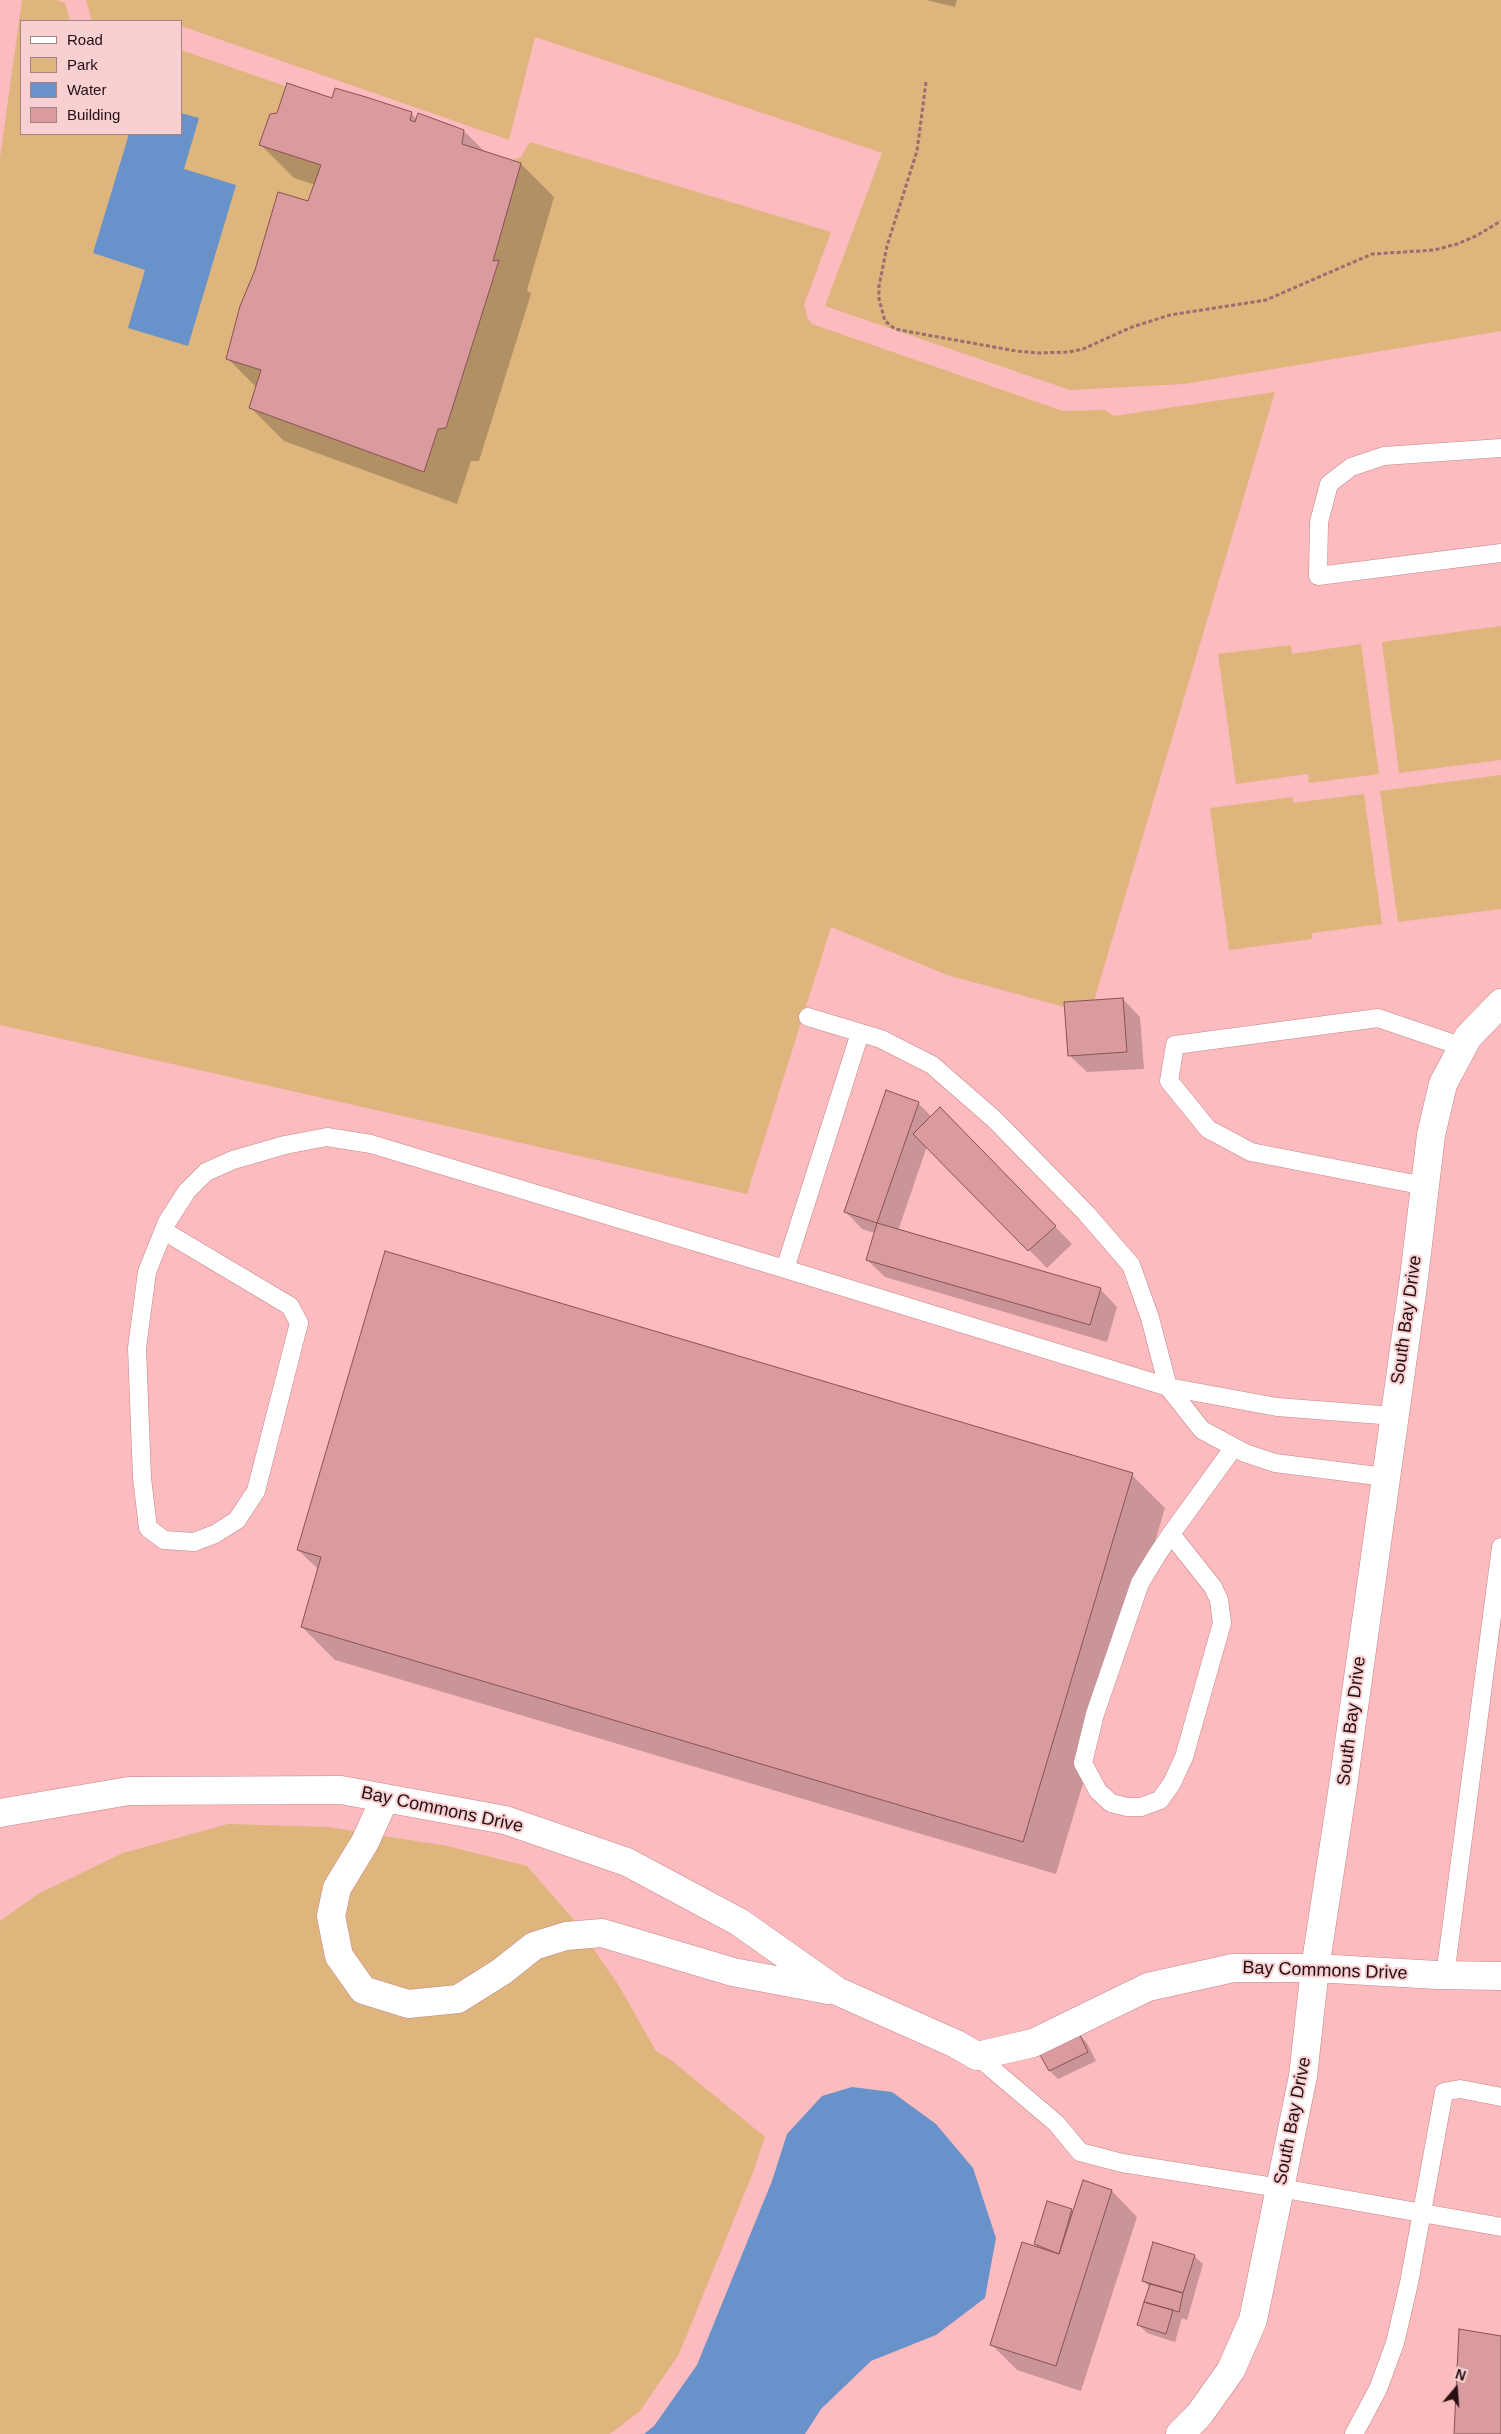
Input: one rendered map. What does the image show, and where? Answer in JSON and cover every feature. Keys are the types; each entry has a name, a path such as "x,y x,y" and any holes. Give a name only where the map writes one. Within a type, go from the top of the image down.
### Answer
{"street":[{"name":"South Bay Drive","path":"1180,2434 1199,2415 1231,2370 1253,2320 1303,2076 1315,1968 1342,1792 1431,1135 1443,1084 1468,1037 1501,1002"},
{"name":"Bay Commons Drive","path":"0,1813 129,1791 341,1790 504,1820 627,1862 739,1922 837,1991 956,2044 977,2056 1033,2043 1148,1987 1233,1968 1315,1968 1445,1976 1501,1976"},
{"path":"385,1798 364,1842 337,1888 331,1916 339,1956 363,1990 408,2004 458,1999 501,1972 534,1946 566,1936 602,1933 733,1972 837,1991"}],"lane":[{"path":"1501,448 1384,456 1351,467 1329,484 1319,522 1318,576 1501,553"},
{"path":"808,1017 881,1038 932,1065 994,1119 1086,1213 1131,1265 1150,1318 1168,1387 1202,1430 1245,1453 1275,1463 1385,1477"},
{"path":"1425,1186 1251,1152 1208,1128 1169,1081 1174,1045 1378,1018 1463,1047"},
{"path":"785,1269 860,1033"},
{"path":"164,1231 290,1306 299,1323 256,1490 236,1520 215,1534 194,1542 164,1540 148,1528 142,1478 137,1348 147,1272 164,1231 188,1191 206,1172 233,1160 285,1145 327,1137 371,1144 404,1152 1168,1387 1277,1407 1394,1416"},
{"path":"1171,1534 1213,1587 1219,1600 1222,1623 1184,1757 1172,1783 1160,1800 1141,1807 1111,1803 1098,1791 1083,1763 1094,1714 1131,1605 1140,1583 1171,1534 1234,1446"},
{"path":"1445,1976 1501,1547"},
{"path":"977,2056 1057,2124 1080,2152 1122,2163 1280,2188 1501,2227"},
{"path":"1354,2434 1378,2389 1395,2343 1409,2283 1444,2092 1460,2089 1501,2097"}],"path":[{"path":"926,82 917,151 887,246 879,286 880,306 885,321 888,325 900,330 1039,354 1069,352 1083,349 1140,324 1170,314 1266,300 1372,254 1434,250 1457,244 1501,222"}],"green space":[{"path":"22,0 56,0 65,3 70,20 20,20 20,135 182,135 182,50 502,161 508,162 521,157 530,142 831,232 804,305 808,319 812,324 1063,411 1105,410 1114,416 1275,392 1090,1014 947,975 831,927 747,1194 0,1025 0,158"},
{"path":"86,0 1501,0 1501,331 1184,384 1070,390 825,306 882,153 535,37 509,140 182,26 182,20 92,20"},
{"path":"1501,626 1501,760 1399,773 1382,642"},
{"path":"1361,644 1379,774 1309,783 1308,774 1236,784 1218,654 1291,645 1292,654"},
{"path":"1501,775 1501,909 1398,922 1380,791"},
{"path":"1364,794 1382,924 1312,933 1312,939 1229,950 1210,808 1293,797 1293,803"},
{"path":"228,1824 328,1827 447,1846 527,1866 573,1919 619,1986 656,2051 671,2060 765,2137 752,2175 679,2354 640,2411 610,2434 0,2434 0,1921 38,1894 123,1853"}],"water":[{"path":"182,113 199,118 184,169 236,185 188,346 128,328 145,270 93,253 129,135 182,135"},
{"path":"852,2087 892,2092 936,2124 973,2168 996,2238 985,2298 936,2335 871,2361 821,2409 805,2434 644,2434 654,2426 697,2365 772,2181 787,2134 822,2096"}],"building":[{"path":"287,83 332,98 335,88 366,97 412,112 410,120 415,122 418,113 464,130 462,144 521,163 493,261 499,260 446,428 438,429 424,472 249,408 261,370 226,359 240,306 255,270 278,192 308,201 321,165 259,145 270,114 277,113"},
{"path":"1123,998 1127,1052 1068,1056 1064,1002"},
{"path":"886,1090 919,1102 877,1223 844,1212"},
{"path":"940,1107 1056,1226 1028,1251 913,1134"},
{"path":"877,1223 1101,1288 1090,1325 866,1260"},
{"path":"385,1251 1133,1473 1023,1842 301,1627 321,1557 297,1550"},
{"path":"1079,2033 1088,2052 1049,2071 1039,2053"},
{"path":"1083,2180 1112,2190 1056,2366 990,2345 1022,2242 1059,2254"},
{"path":"1047,2201 1072,2209 1059,2254 1034,2244"},
{"path":"1153,2242 1195,2255 1183,2293 1142,2281"},
{"path":"1150,2284 1183,2293 1179,2312 1144,2302"},
{"path":"1144,2302 1173,2310 1166,2334 1137,2325"},
{"path":"1459,2329 1501,2336 1501,2434 1454,2434"}]}
